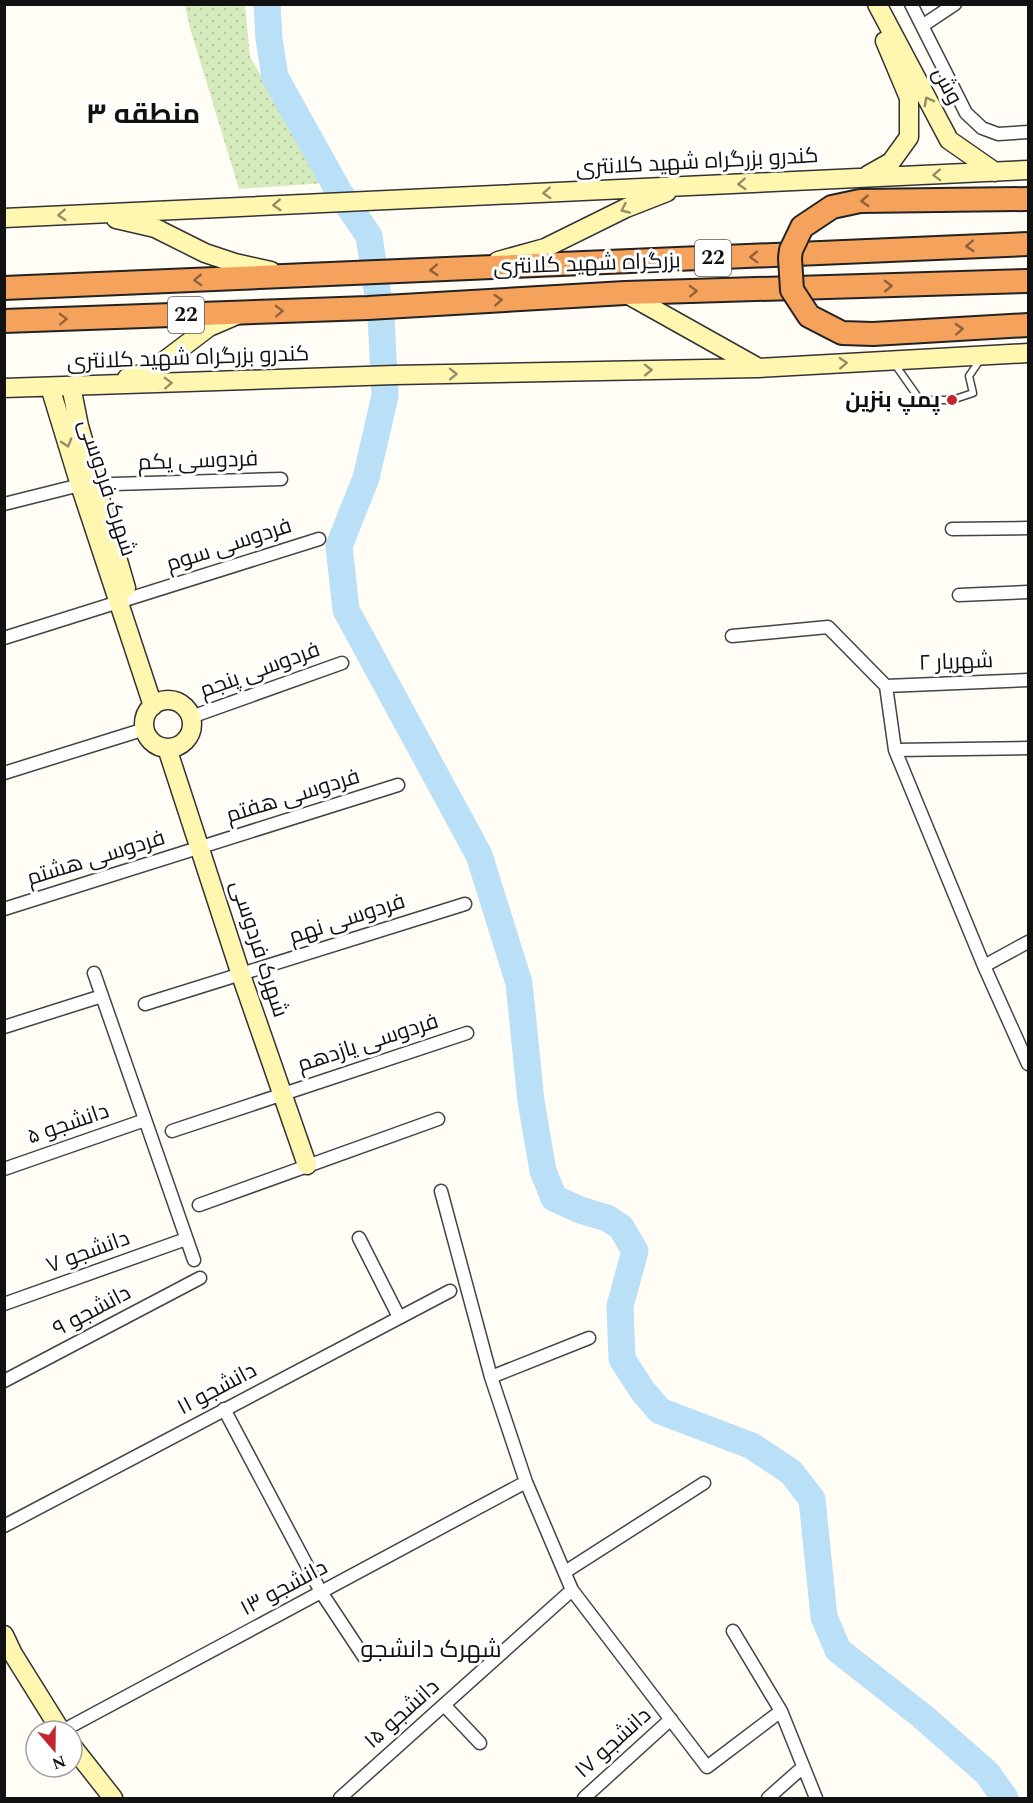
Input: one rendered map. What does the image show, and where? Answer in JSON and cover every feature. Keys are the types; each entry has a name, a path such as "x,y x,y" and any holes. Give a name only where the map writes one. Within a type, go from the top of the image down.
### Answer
{"highway":[{"path":"1029,197 860,201 832,207 802,227 791,250 790,258 791,287 809,316 842,333 873,334 1029,325"},
{"name":"بزرگراه شهید کلانتری","path":"294,276 1029,244"},
{"name":"22","path":"4,288 294,276"},
{"name":"بزرگراه شهید کلانتری","path":"242,313 398,307 625,293 1029,281"},
{"name":"22","path":"4,321 242,313"}],"main road":[{"name":"وش","path":"876,4 949,140 995,172"},
{"path":"863,178 891,162 909,137 909,98 886,45 876,4"},
{"name":"کندرو بزرگراه شهید کلانتری","path":"95,214 1029,170"},
{"path":"474,268 545,248 626,208 679,187"},
{"path":"4,218 95,214 155,228 205,253 235,263 294,276"},
{"path":"625,293 758,368 1029,353"},
{"path":"106,386 151,370 209,327 242,313"},
{"name":"کندرو بزرگراه شهید کلانتری","path":"4,388 395,375 758,368"},
{"name":"شهرک فردوسی","path":"71,386 88,485"},
{"name":"شهرک فردوسی","path":"50,387 88,485 159,703"},
{"path":"175,701 188,710 191,717 191,732 181,744 171,747 161,747 150,740 145,729 146,716 159,703 175,701"},
{"name":"شهرک فردوسی","path":"171,747 245,974 311,1164"},
{"path":"4,1635 13,1654 54,1719"},
{"path":"84,1761 113,1798"}],"street":[{"path":"911,4 966,113 982,128 998,134 1029,132"},
{"path":"922,26 955,4"},
{"name":"فردوسی یکم","path":"4,504 88,485 280,479"},
{"path":"4,497 27,498"},
{"path":"952,529 1029,528"},
{"name":"فردوسی سوم","path":"4,638 319,539"},
{"path":"959,595 1029,592"},
{"path":"732,636 828,627 886,686 895,750 984,966 1029,1064"},
{"name":"فردوسی پنجم","path":"191,717 342,663"},
{"name":"۲ شهریار","path":"886,686 1029,680"},
{"path":"4,772 145,729"},
{"path":"895,750 1029,748"},
{"name":"فردوسی هفتم","path":"204,846 398,785"},
{"name":"فردوسی هشتم","path":"4,909 204,846"},
{"name":"فردوسی نهم","path":"145,1004 465,904"},
{"path":"984,966 1029,942"},
{"path":"94,973 194,1260"},
{"path":"4,1027 102,996"},
{"name":"فردوسی یازدهم","path":"172,1131 467,1032"},
{"path":"199,1205 438,1119"},
{"name":"دانشجو ۵","path":"4,1169 145,1120"},
{"path":"441,1191 491,1377 526,1482 572,1590 706,1767 781,1711"},
{"path":"359,1238 399,1317"},
{"name":"دانشجو ۷","path":"4,1304 186,1239"},
{"name":"دانشجو ۹","path":"4,1381 200,1278"},
{"name":"دانشجو ۱۱","path":"4,1526 450,1291"},
{"path":"491,1377 590,1338"},
{"path":"224,1409 321,1592 364,1657"},
{"name":"دانشجو ۱۳","path":"84,1719 526,1482"},
{"path":"565,1572 704,1483"},
{"name":"دانشجو ۱۵","path":"340,1798 572,1590"},
{"path":"733,1630 781,1711 816,1798"},
{"path":"444,1705 480,1743"},
{"name":"دانشجو ۱۷","path":"584,1798 671,1719"},
{"path":"768,1798 803,1767"}],"lane":[{"path":"891,360 920,400 952,400 974,393 969,376 983,356"}],"green space":[{"path":"185,5 245,5 250,57 325,183 239,189"}],"waterway":[{"path":"267,4 269,39 275,77 339,192 369,236 381,316 385,396 366,478 339,546 346,610 479,855 519,983 531,1101 543,1171 554,1198 580,1210 607,1218 621,1227 635,1251 620,1306 622,1359 642,1390 660,1411 752,1446 791,1472 812,1499 824,1617 838,1650 922,1716 987,1773 1005,1798"}],"place":[{"name":"پمپ بنزین","path":"952,400"}],"district":[{"name":"منطقه ۳","path":"143,114"},
{"name":"شهرک دانشجو","path":"431,1650"}]}
